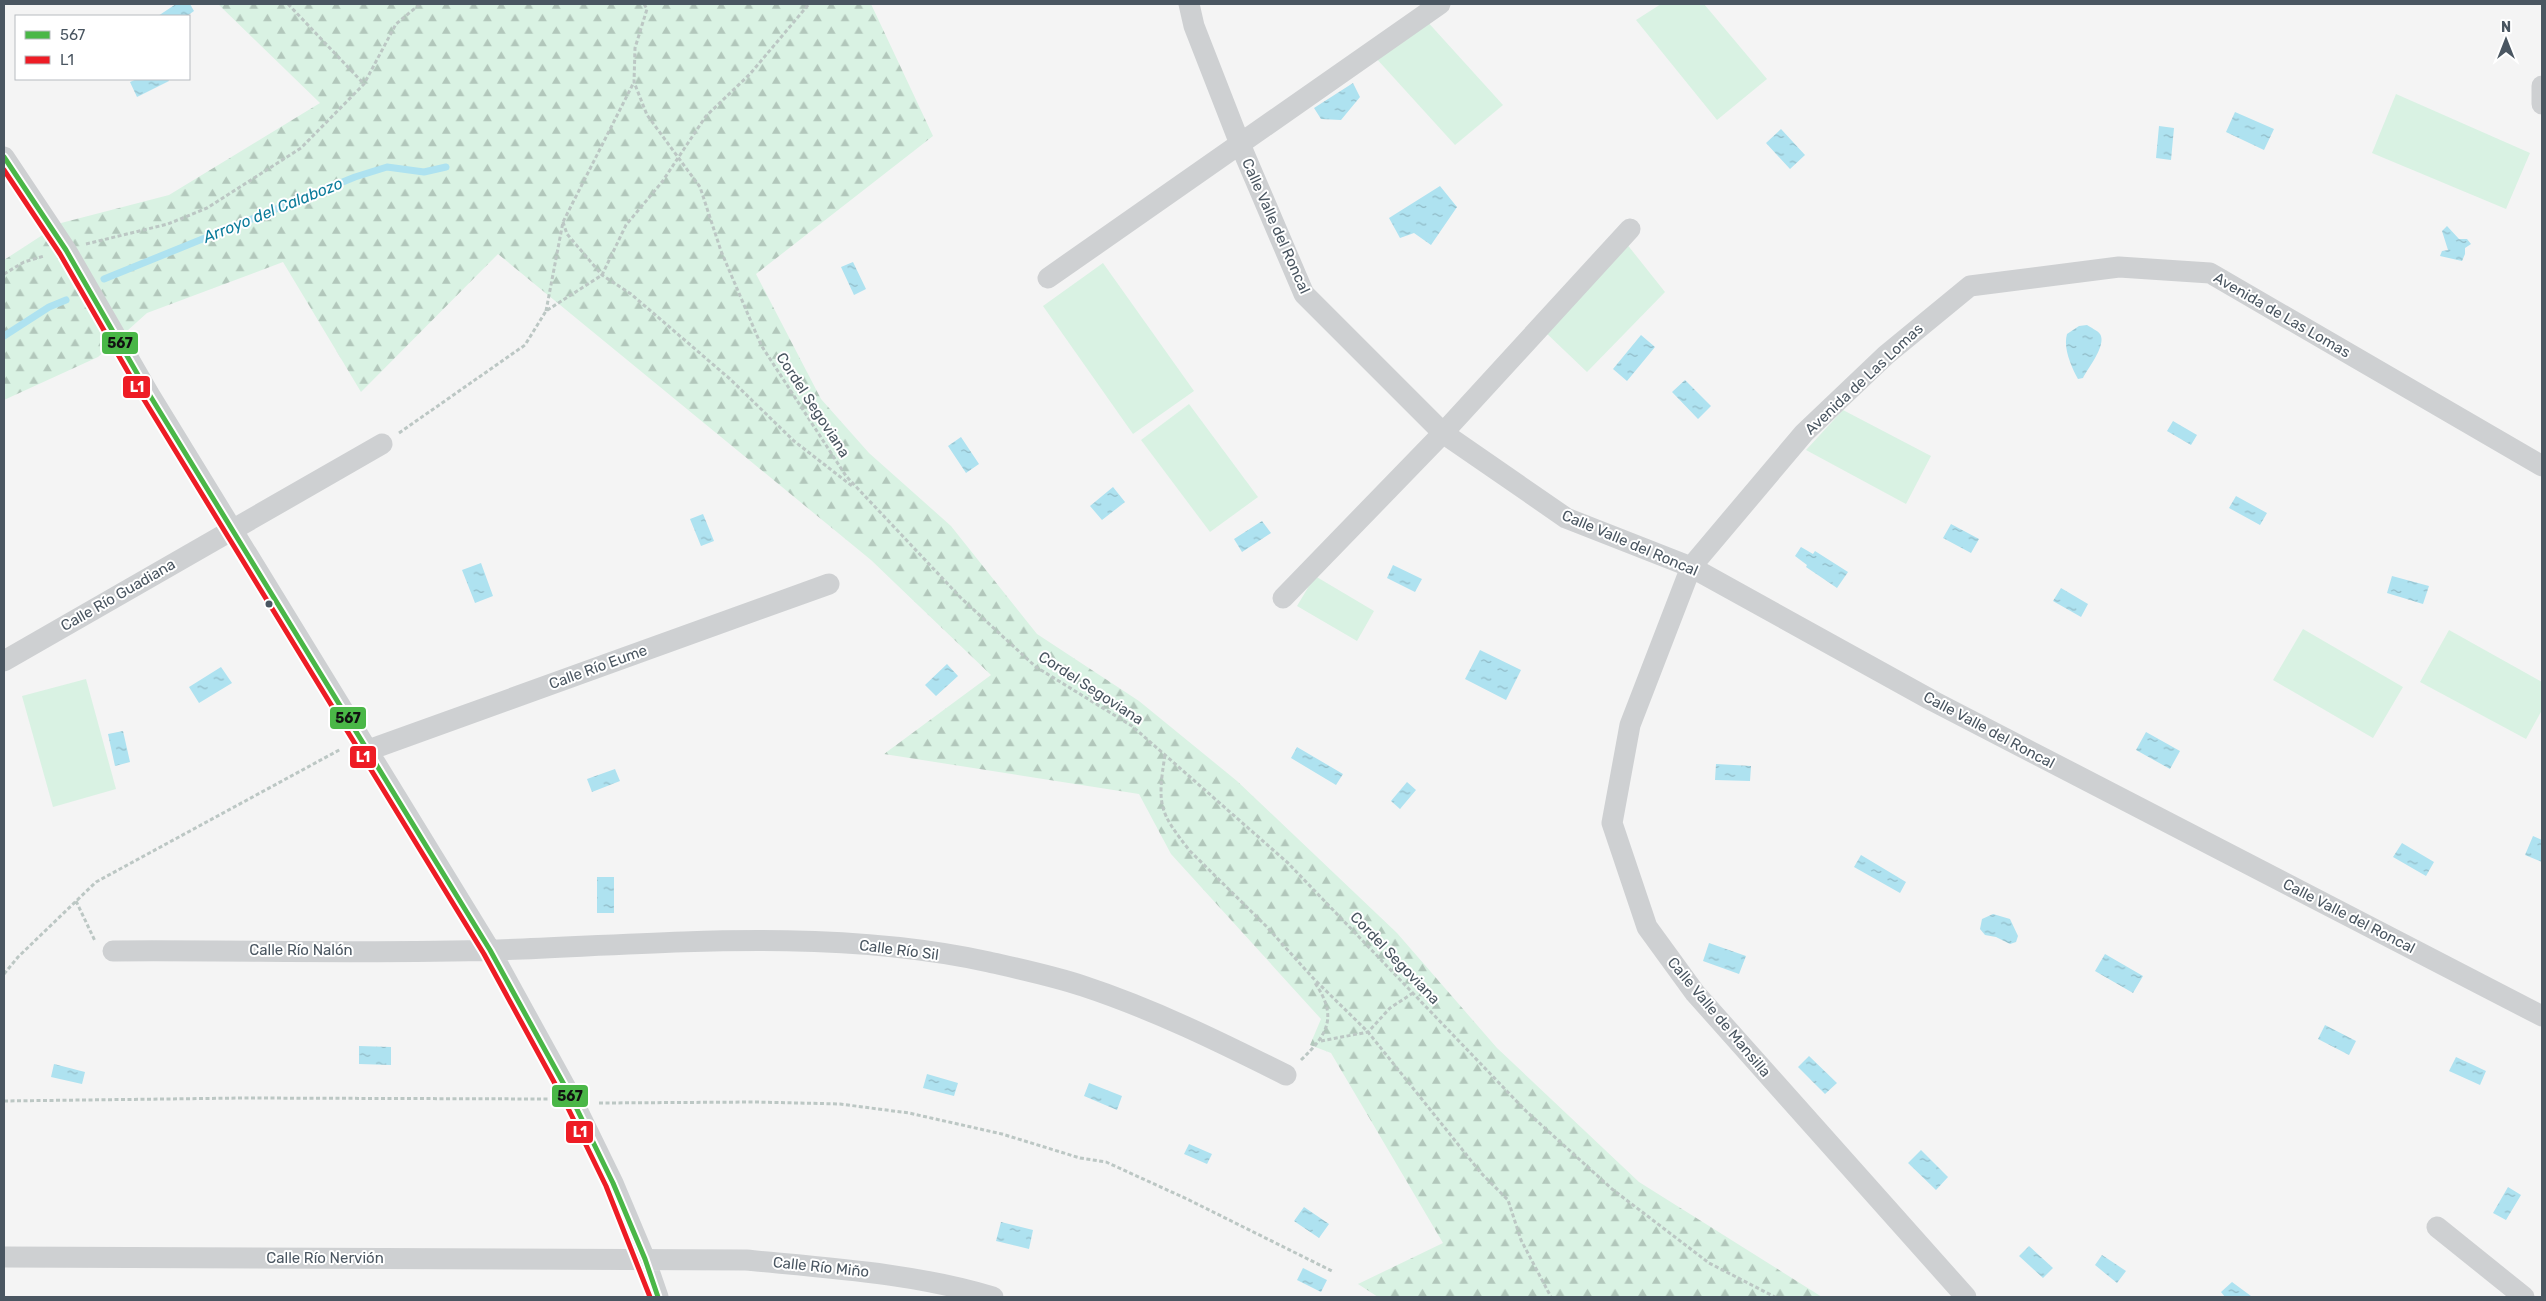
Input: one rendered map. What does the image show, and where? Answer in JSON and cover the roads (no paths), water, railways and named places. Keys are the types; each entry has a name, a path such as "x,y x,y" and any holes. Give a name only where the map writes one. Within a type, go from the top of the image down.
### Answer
{"street":[{"name":"Calle Valle del Roncal","path":"1189,4 1194,26 1240,144 1304,294 1443,433 1566,518 1690,567 1933,701 2542,1016"},
{"name":"Calle Valle del Roncal","path":"1048,278 1440,4"},
{"path":"2542,86 2542,104"},
{"path":"4,157 66,250 232,529 490,950 572,1100 613,1183 646,1259 658,1297"},
{"path":"1283,598 1443,433 1630,229"},
{"name":"Avenida de Las Lomas","path":"1690,567 1804,433 1886,355 1970,286 2119,267 2210,273 2542,466"},
{"name":"Calle Río Guadiana","path":"4,661 382,444"},
{"name":"Calle Valle de Mansilla","path":"1690,567 1630,725 1612,823 1647,928 1695,993 1966,1297"},
{"name":"Calle Río Eume","path":"363,745 829,584"},
{"name":"Calle Río Sil","path":"490,950 742,942 844,944 919,951 988,961 1082,985 1181,1024 1286,1075"},
{"name":"Calle Río Nalón","path":"113,951 490,950"},
{"path":"2437,1228 2524,1297"},
{"name":"Calle Río Nervión","path":"4,1257 646,1259"},
{"name":"Calle Río Miño","path":"646,1259 746,1260 858,1270 954,1285 993,1297"}],"water":[{"path":"176,4 190,4 194,11 188,15 160,15"},
{"path":"135,80 169,81 137,97 130,82"},
{"path":"1353,83 1360,97 1341,120 1321,119 1314,108"},
{"path":"2235,112 2274,129 2264,150 2226,132"},
{"path":"2159,126 2174,128 2171,160 2156,158"},
{"path":"1781,129 1805,155 1790,169 1766,143"},
{"path":"1440,186 1457,207 1431,245 1414,233 1400,238 1389,218"},
{"path":"2447,226 2459,239 2467,239 2471,244 2465,248 2462,261 2440,256 2442,251 2448,250 2442,231"},
{"path":"853,262 866,289 854,295 841,267"},
{"path":"2087,325 2100,334 2101,344 2083,378 2078,379 2068,357 2066,339 2067,334 2079,326"},
{"path":"1641,335 1655,347 1627,381 1613,369"},
{"path":"1685,380 1711,406 1698,419 1672,392"},
{"path":"2173,421 2197,435 2191,445 2167,431"},
{"path":"961,437 979,464 966,473 948,446"},
{"path":"1113,487 1125,502 1102,520 1090,506"},
{"path":"2236,496 2267,513 2260,525 2229,508"},
{"path":"703,514 714,541 701,546 690,519"},
{"path":"1262,521 1271,533 1242,552 1234,539"},
{"path":"1951,524 1979,539 1971,553 1943,538"},
{"path":"1801,547 1813,554 1815,551 1848,572 1837,588 1806,567 1807,565 1795,556"},
{"path":"481,563 493,596 475,603 462,570"},
{"path":"1393,565 1422,579 1415,592 1387,578"},
{"path":"2392,576 2429,586 2423,604 2387,593"},
{"path":"2061,588 2088,604 2081,617 2053,601"},
{"path":"1480,650 1521,670 1506,700 1465,679"},
{"path":"947,664 958,676 936,696 925,685"},
{"path":"221,667 232,683 199,703 189,687"},
{"path":"123,731 130,762 115,766 108,734"},
{"path":"2146,732 2180,751 2170,769 2136,750"},
{"path":"1297,747 1343,774 1336,785 1291,758"},
{"path":"1716,764 1751,766 1750,781 1715,780"},
{"path":"615,769 620,781 592,792 587,779"},
{"path":"1407,782 1416,790 1400,809 1391,801"},
{"path":"2533,836 2542,840 2542,862 2525,855"},
{"path":"2402,843 2434,862 2426,876 2393,857"},
{"path":"1861,855 1906,882 1900,893 1854,867"},
{"path":"597,877 614,877 614,913 597,913"},
{"path":"1993,914 2010,919 2018,936 2016,942 2010,944 1996,937 1985,935 1980,929 1982,919"},
{"path":"1709,943 1746,956 1739,974 1703,961"},
{"path":"2105,954 2143,976 2133,993 2095,971"},
{"path":"2325,1025 2356,1041 2349,1055 2318,1039"},
{"path":"359,1046 391,1047 391,1065 359,1064"},
{"path":"1809,1056 1837,1083 1825,1094 1798,1067"},
{"path":"2456,1057 2486,1071 2480,1085 2449,1071"},
{"path":"54,1064 85,1072 82,1084 51,1077"},
{"path":"927,1074 958,1083 954,1096 923,1088"},
{"path":"1089,1083 1122,1096 1117,1110 1084,1096"},
{"path":"1189,1144 1212,1154 1207,1164 1184,1154"},
{"path":"1921,1150 1948,1177 1936,1190 1908,1163"},
{"path":"2508,1187 2521,1195 2506,1220 2493,1213"},
{"path":"1304,1207 1329,1224 1319,1238 1294,1221"},
{"path":"1001,1222 1033,1230 1029,1249 996,1241"},
{"path":"2029,1246 2053,1268 2043,1278 2019,1256"},
{"path":"2102,1255 2126,1271 2117,1283 2095,1265"},
{"path":"1303,1268 1327,1280 1321,1292 1297,1280"},
{"path":"2232,1282 2251,1296 2261,1297 2225,1297 2221,1292"}],"waterway":[{"name":"Arroyo del Calabozo","path":"104,279 355,177 387,167 424,172 446,167"},
{"name":"Arroyo del Calabozo","path":"4,336 49,307 66,300"}]}
